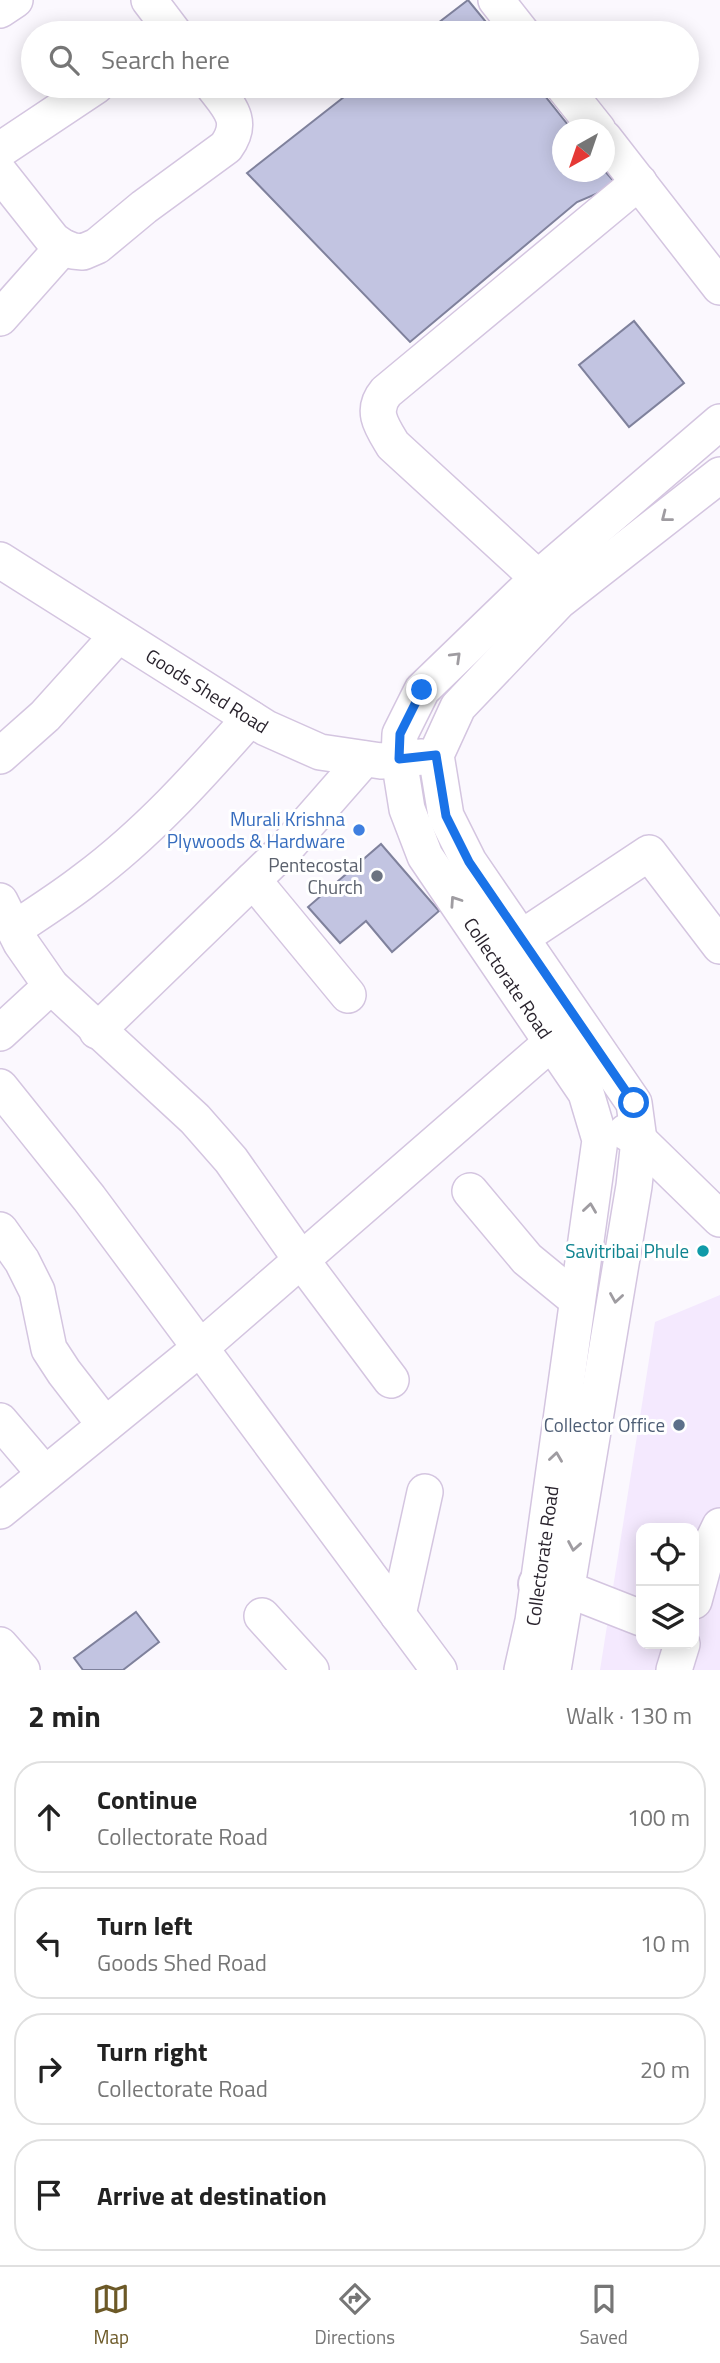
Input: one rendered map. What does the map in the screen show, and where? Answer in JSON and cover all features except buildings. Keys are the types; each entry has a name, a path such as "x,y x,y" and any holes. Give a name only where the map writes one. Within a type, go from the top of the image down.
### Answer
{"street":[{"path":"0,10 15,0"},
{"path":"149,0 165,21"},
{"path":"496,0 513,21"},
{"path":"0,150 78,98"},
{"path":"0,174 53,240 63,247 83,251 97,246 144,207 226,147 233,137 236,125 232,111 222,98"},
{"path":"573,98 589,119"},
{"path":"615,152 720,286"},
{"path":"538,578 393,444 381,426 378,415 380,399 639,182"},
{"path":"0,318 63,247"},
{"name":"Collectorate Road","path":"553,1670 552,1586 577,1300 600,1140 586,1093 425,856 407,809 399,759 400,734 422,690 538,578 714,438"},
{"path":"436,755 458,707 559,601 720,475"},
{"name":"Goods Shed Road","path":"0,560 266,728 320,752 364,759 381,761 436,755"},
{"path":"0,756 45,716 118,635"},
{"path":"250,719 180,796 86,880 7,915 51,986 195,1119 231,1160 391,1380"},
{"name":"Collectorate Road","path":"436,755 446,816 469,862 634,1103 639,1140 615,1308 552,1586 522,1670"},
{"path":"97,1031 286,848 364,759"},
{"path":"521,938 649,853 720,946"},
{"path":"253,880 348,995"},
{"path":"0,1033 51,986"},
{"path":"0,1511 200,1348 552,1042"},
{"path":"0,1087 89,1198 439,1670"},
{"path":"592,1113 639,1140 720,1219"},
{"path":"470,1191 527,1259 577,1300"},
{"path":"0,1230 22,1261 37,1291 49,1349 105,1426"},
{"path":"0,1421 45,1474"},
{"path":"398,1615 425,1492"},
{"path":"698,1586 707,1553 720,1526"},
{"path":"552,1586 636,1616"},
{"path":"262,1616 311,1670"},
{"path":"0,1645 22,1670"},
{"path":"674,1670 680,1649"}],"shaded area":[{"name":"Collector Office","path":"720,1295 720,1670 600,1670 655,1322"}],"place":[{"name":"Murali Krishna Plywoods & Hardware","path":"359,830"},
{"name":"Pentecostal Church","path":"377,876"},
{"name":"Savitribai Phule","path":"703,1251"},
{"name":"Collector Office","path":"679,1425"}],"route":[{"path":"422,690 400,734 399,759 436,755 446,816 469,862 634,1103"}]}
